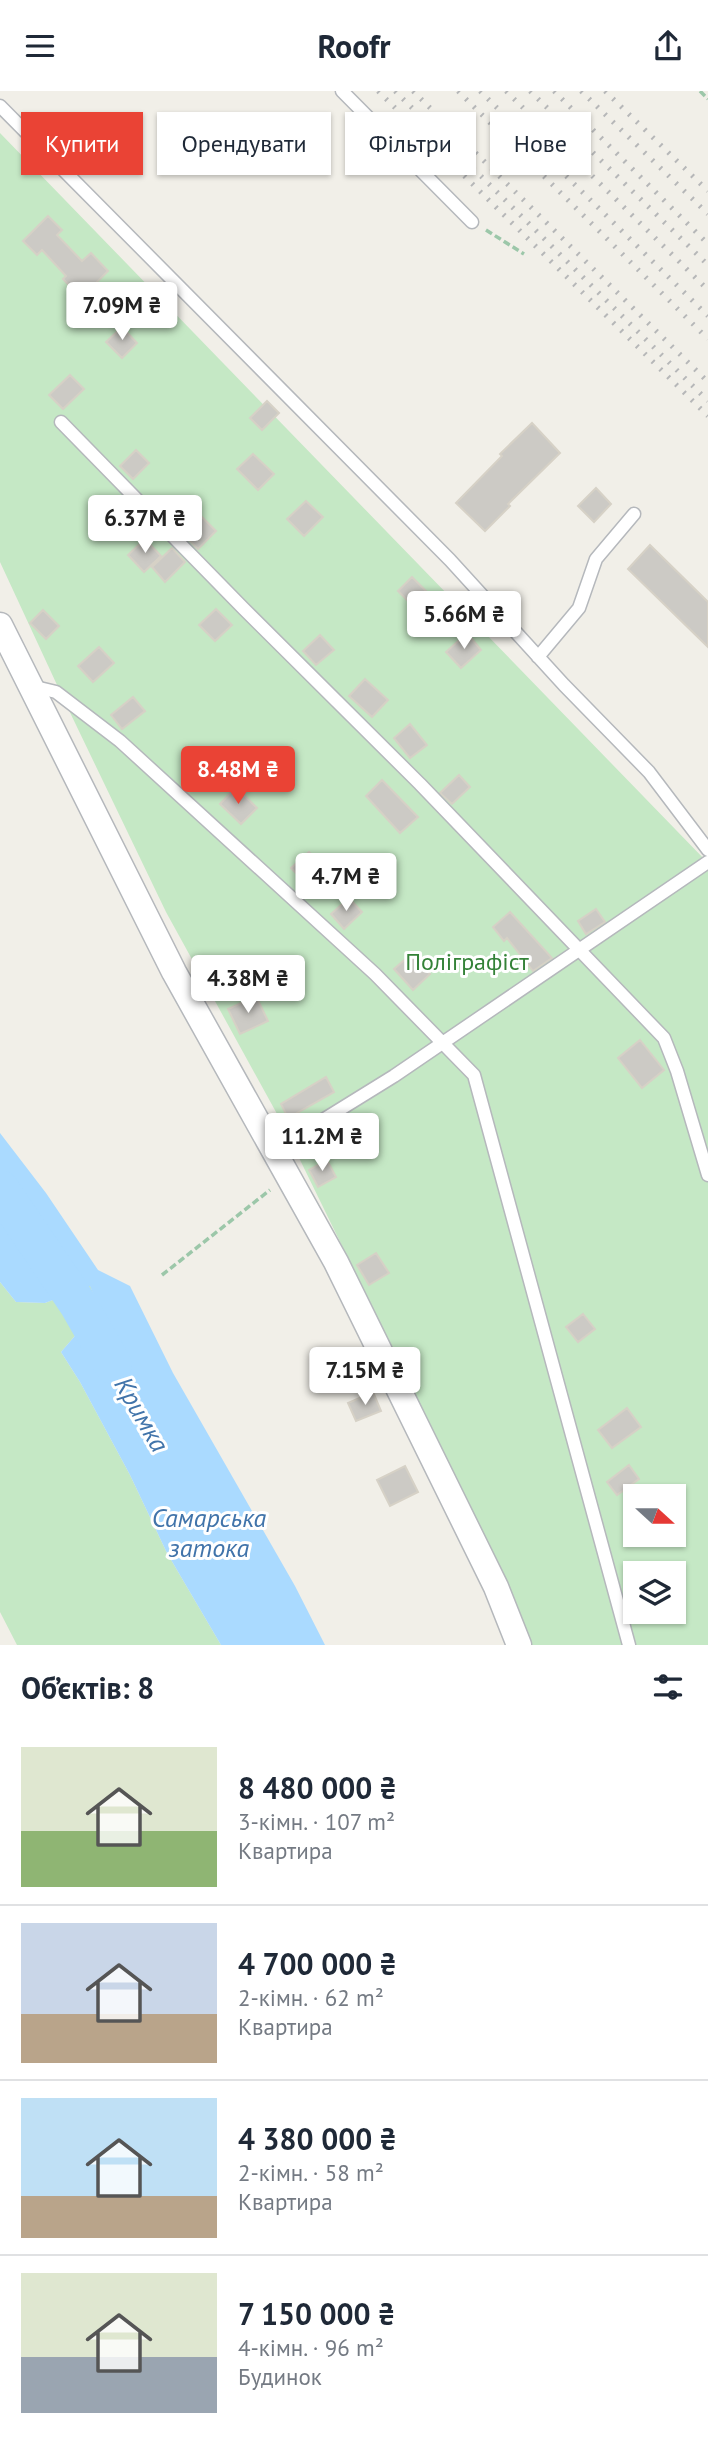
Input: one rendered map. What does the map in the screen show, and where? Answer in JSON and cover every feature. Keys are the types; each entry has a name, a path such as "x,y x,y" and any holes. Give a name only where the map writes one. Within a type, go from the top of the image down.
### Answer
{"street":[{"path":"0,625 174,972 336,1262 496,1587 519,1645"}],"lane":[{"path":"342,91 472,222"},
{"path":"0,106 450,560 538,657 649,772 708,850"},
{"path":"61,422 420,784 664,1038 677,1071 708,1175"},
{"path":"538,657 579,608 596,558 634,514"},
{"path":"31,686 56,692 120,741 375,974 474,1075 629,1645"},
{"path":"270,1143 289,1141 443,1043 708,862"}],"path":[{"path":"699,91 708,99"},
{"path":"472,222 524,254"},
{"path":"162,1275 288,1175"}],"green space":[{"name":"Поліграфіст","path":"0,133 21,155 21,175 41,175 708,863 708,1645 530,1645 430,1426 282,1123 166,912 0,562"},
{"path":"0,1282 16,1302 45,1303 90,1285 99,1308 61,1352 130,1475 167,1553 221,1645 17,1645 0,1612"}],"water":[{"name":"Самарська затока","path":"0,1133 46,1193 98,1270 130,1286 173,1373 295,1586 325,1645 221,1645 167,1553 130,1475 61,1352 99,1308 90,1286 45,1303 16,1302 0,1282"}],"building":[{"path":"48,216 62,230 57,235 82,261 91,253 108,271 81,298 63,279 66,276 42,250 37,255 23,241"},
{"path":"122,327 137,343 122,358 106,342"},
{"path":"70,375 84,389 63,409 49,395"},
{"path":"267,401 279,413 262,430 250,418"},
{"path":"532,423 560,453 508,504 510,506 485,531 456,503"},
{"path":"136,450 149,463 133,479 120,466"},
{"path":"253,454 274,474 258,490 237,469"},
{"path":"596,488 611,504 594,522 578,506"},
{"path":"306,501 323,517 304,536 287,519"},
{"path":"202,517 216,531 198,549 184,535"},
{"path":"145,539 161,556 144,572 128,555"},
{"path":"650,545 708,602 708,647 628,569"},
{"path":"172,548 185,562 165,582 152,567"},
{"path":"412,577 427,592 413,606 398,591"},
{"path":"216,609 232,625 215,641 199,625"},
{"path":"43,610 59,626 46,639 30,623"},
{"path":"467,633 481,650 461,668 446,652"},
{"path":"320,635 334,650 316,665 303,651"},
{"path":"99,647 114,663 93,682 78,666"},
{"path":"365,679 388,700 372,717 349,696"},
{"path":"133,697 145,711 122,729 111,715"},
{"path":"410,724 427,745 410,758 394,738"},
{"path":"459,775 470,787 452,804 440,793"},
{"path":"382,780 418,817 400,833 366,796"},
{"path":"236,787 257,808 241,824 220,804"},
{"path":"309,852 323,867 306,883 291,868"},
{"path":"349,898 362,912 344,929 331,914"},
{"path":"596,909 605,922 586,934 578,921"},
{"path":"510,912 552,958 533,971 507,938 504,941 493,927"},
{"path":"411,954 430,974 413,990 394,969"},
{"path":"256,996 268,1021 240,1034 228,1009"},
{"path":"640,1040 664,1070 642,1088 618,1058"},
{"path":"326,1077 334,1092 288,1118 281,1104"},
{"path":"327,1160 336,1177 318,1187 309,1170"},
{"path":"376,1253 389,1273 369,1285 357,1265"},
{"path":"583,1314 595,1329 578,1342 566,1327"},
{"path":"373,1392 381,1411 356,1421 348,1403"},
{"path":"627,1408 641,1427 612,1448 598,1430"},
{"path":"629,1465 639,1479 632,1484 623,1484 623,1491 617,1495 607,1482"},
{"path":"405,1466 418,1492 390,1506 377,1480"}],"waterway":[{"name":"Кримка","path":"0,1189 78,1304 113,1365"}],"railway":[{"path":"378,91 708,416"},
{"path":"395,91 708,401"},
{"path":"413,91 708,382"},
{"path":"458,91 708,339"},
{"path":"480,91 708,316"},
{"path":"506,91 708,290"},
{"path":"530,91 708,265"},
{"path":"554,91 708,244"},
{"path":"581,91 708,214"},
{"path":"605,91 708,191"}]}
